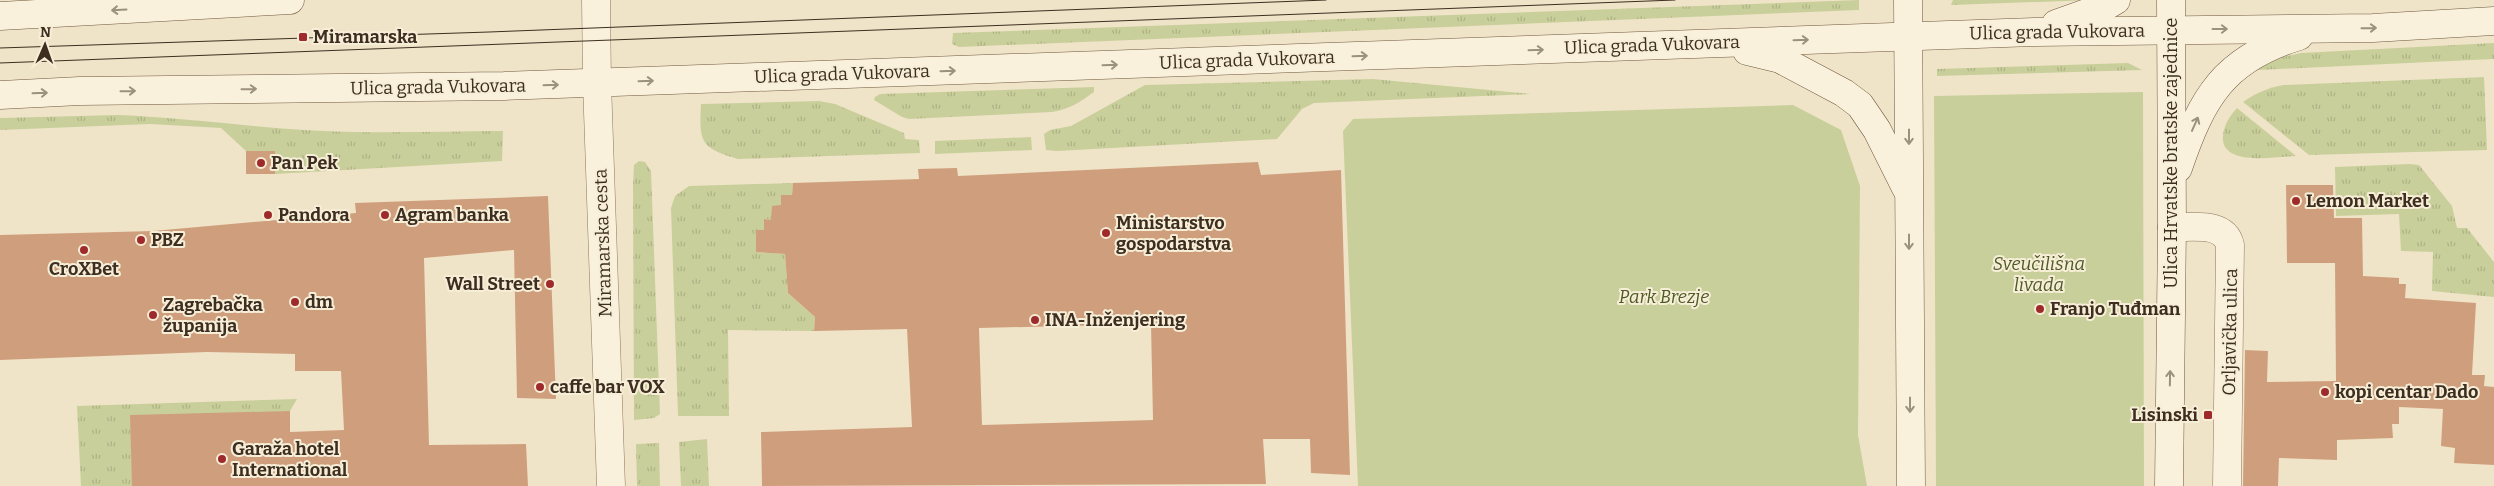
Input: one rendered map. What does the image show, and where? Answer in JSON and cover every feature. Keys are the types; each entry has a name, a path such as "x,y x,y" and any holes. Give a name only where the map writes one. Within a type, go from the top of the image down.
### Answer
{"main road":[{"path":"0,16 290,0"},
{"name":"Miramarska cesta","path":"596,0 610,486"},
{"path":"1908,0 1911,486"},
{"path":"1908,36 1927,0"},
{"path":"2036,32 2106,6 2116,0"},
{"name":"Ulica Hrvatske bratske zajednice","path":"2169,486 2172,227 2171,0"},
{"name":"Ulica grada Vukovara","path":"0,95 597,83 1908,36 2036,32 2320,29 2430,26 2494,21"},
{"path":"2172,186 2195,123 2205,102 2221,81 2242,60 2262,50 2320,29"},
{"path":"1717,43 1780,59 1844,93 1860,105 1877,130 1909,194"},
{"name":"Orljavička ulica","path":"2172,227 2218,229 2228,237 2230,245 2227,486"}],"green space":[{"path":"1859,0 1859,10 959,47 952,44 953,33"},
{"path":"1953,0 2092,0 1951,5"},
{"path":"2494,43 2494,59 2258,70 2273,59 2301,53"},
{"path":"2128,63 2142,70 1937,76 1937,69"},
{"path":"2484,77 2487,150 2309,155 2243,102 2263,91 2284,85"},
{"path":"1373,79 1531,94 1314,103 1302,109 1277,139 1057,151 1046,150 1044,134 1050,130 1071,126 1145,85"},
{"path":"1094,87 1094,92 1079,102 1070,107 1052,112 909,119 902,117 874,100 880,94"},
{"name":"Sveučilišna livada","path":"2143,92 2144,486 1936,486 1934,96"},
{"path":"819,101 835,104 904,133 905,139 919,140 920,153 738,159 716,151 704,142 701,127 701,104"},
{"name":"Park Brezje","path":"1793,105 1841,130 1860,186 1858,435 1867,486 1358,486 1343,131 1353,119"},
{"path":"2237,108 2296,156 2251,158 2230,152 2224,146 2223,136 2228,120"},
{"path":"118,115 324,131 503,131 502,161 275,174 275,151 246,151 221,128 150,124 0,130 0,118"},
{"path":"1031,137 1032,150 935,154 935,141"},
{"path":"639,161 645,162 651,171 660,414 654,418 634,420 633,186 634,165"},
{"path":"2419,165 2452,206 2457,228 2467,228 2494,262 2494,297 2432,291 2433,252 2401,251 2399,214 2336,216 2335,167"},
{"path":"793,183 792,195 781,205 771,220 764,219 764,230 756,230 756,252 785,254 788,293 815,317 814,331 728,330 729,416 678,416 671,208 675,196 689,186"},
{"path":"297,399 290,411 132,486 81,486 77,406"},
{"path":"707,439 709,486 681,486 679,442"},
{"path":"659,443 660,486 637,486 636,444"}],"building":[{"name":"Pan Pek","path":"246,151 275,151 275,174 246,174"},
{"name":"INA-Inženjering","path":"1258,162 1261,175 1341,170 1350,475 1311,473 1310,439 1263,439 1266,484 762,486 761,432 912,427 907,329 814,331 815,317 788,293 785,254 756,252 756,230 764,230 764,219 771,220 772,206 781,205 781,195 792,195 793,183 919,179 918,169 957,168 958,176","holes":["1151,324 1153,420 982,425 979,328"]},
{"path":"2286,185 2333,185 2334,218 2362,218 2363,276 2399,278 2399,284 2406,284 2405,298 2476,303 2472,375 2485,375 2484,386 2494,387 2494,465 2454,463 2455,448 2441,446 2443,409 2399,407 2399,424 2392,424 2393,438 2337,440 2337,460 2279,458 2278,486 2243,486 2245,350 2268,351 2267,382 2336,381 2335,263 2287,263"},
{"path":"548,196 556,399 517,398 514,250 424,258 429,445 526,444 528,486 132,486 130,415 290,411 290,432 344,430 341,371 295,371 295,354 207,352 0,360 0,235 153,231 356,213 355,203"}],"tram line":[{"path":"0,48 489,32 1326,0"},
{"path":"0,63 1675,0"}],"place":[{"name":"Miramarska","path":"303,37"},
{"name":"Pan Pek","path":"261,163"},
{"name":"Lemon Market","path":"2296,201"},
{"name":"Pandora","path":"268,215"},
{"name":"Agram banka","path":"385,215"},
{"name":"Ministarstvo gospodarstva","path":"1106,233"},
{"name":"PBZ","path":"141,240"},
{"name":"CroXBet","path":"84,250"},
{"name":"Wall Street","path":"550,284"},
{"name":"dm","path":"295,302"},
{"name":"Franjo Tuđman","path":"2040,309"},
{"name":"Zagrebačka županija","path":"153,315"},
{"name":"INA-Inženjering","path":"1035,320"},
{"name":"caffe bar VOX","path":"540,387"},
{"name":"kopi centar Dado","path":"2325,392"},
{"name":"Lisinski","path":"2208,415"},
{"name":"Garaža hotel International","path":"222,459"}]}
